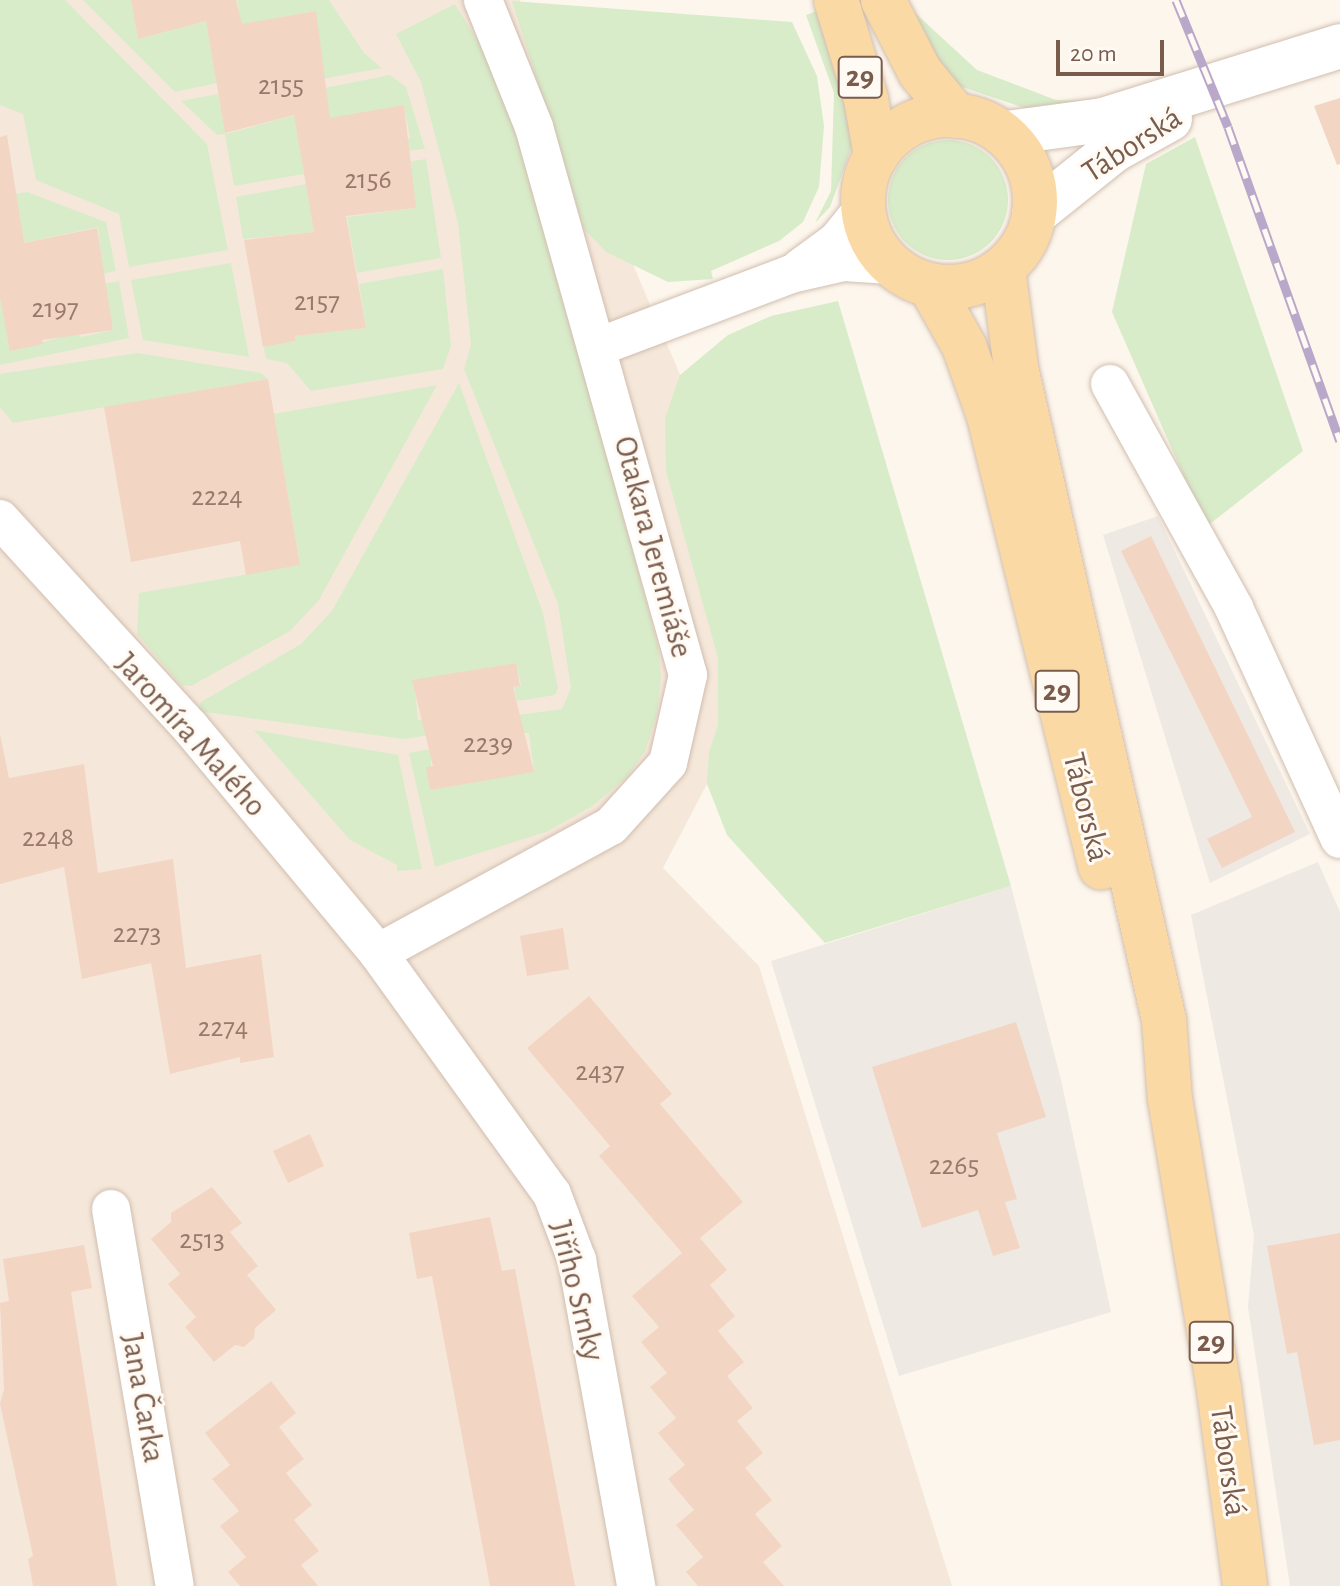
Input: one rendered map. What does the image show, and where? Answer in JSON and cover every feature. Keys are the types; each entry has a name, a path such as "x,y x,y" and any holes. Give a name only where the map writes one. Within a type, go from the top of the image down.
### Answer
{"main road":[{"name":"29","path":"836,0 866,99 876,156"},
{"name":"29","path":"883,0 920,72 956,116"},
{"name":"Táborská","path":"1007,133 1065,129 1233,83 1340,46"},
{"name":"Táborská","path":"1034,214 1114,150 1233,83"},
{"name":"29","path":"862,210 864,183 876,156 896,133 924,119 956,116 981,119 1007,133"},
{"path":"862,210 872,241 890,265 931,287 975,284 1003,269 1025,242 1034,214 1032,176 1007,133"},
{"name":"Táborská","path":"1003,269 1016,368 1164,1020 1170,1099 1217,1376 1245,1586"},
{"name":"Táborská","path":"931,287 964,346 989,416 1144,1036 1170,1099"}],"street":[{"name":"Otakara Jeremiáše","path":"378,953 611,826 648,791 668,763 688,675 534,127 483,0"},
{"path":"791,274 837,241 862,210"},
{"path":"598,347 791,274 844,262 890,265"},
{"path":"1110,384 1234,608 1340,839"},
{"name":"Jaromíra Malého","path":"0,519 190,727 378,953"},
{"name":"Jiřího Srnky","path":"378,953 552,1194 577,1260 636,1586"},
{"name":"Jana Čarka","path":"111,1209 175,1586"}],"shaded area":[{"path":"0,0 520,0 693,405 742,717 663,868 759,966 952,1586 0,1586"},
{"path":"1158,516 1310,834 1210,883 1103,535"},
{"path":"1318,862 1340,912 1340,1586 1290,1586 1248,1307 1254,1236 1191,915"},
{"path":"1011,886 1061,1080 1111,1312 899,1376 771,961"}],"green space":[{"path":"0,0 65,0 207,144 228,250 129,267 119,214 36,180 23,114 0,105"},
{"path":"83,0 131,0 138,39 206,21 217,83 175,92"},
{"path":"237,0 329,0 364,53 382,68 322,79 316,11 241,25"},
{"path":"901,0 977,70 1056,100 1091,101 1043,114 962,87 949,78"},
{"path":"512,1 792,22 817,76 824,126 819,187 803,222 779,241 711,271 713,279 668,282 606,252 584,229"},
{"path":"455,4 489,59 510,110 579,345 658,647 661,677 657,714 645,751 627,777 591,807 546,832 435,867 409,753 431,749 431,789 534,772 529,733 522,733 519,715 562,709 571,688 558,604 464,369 471,344 458,223 421,82 396,34"},
{"path":"825,8 856,136 830,207 815,223 831,191 834,93 806,15"},
{"path":"390,75 406,87 425,149 407,151 405,140 410,138 404,105 330,119 324,88"},
{"path":"218,94 226,134 295,115 304,174 234,186 225,134 217,135 181,101"},
{"path":"1195,137 1303,451 1206,527 1112,312 1146,164"},
{"path":"948,140 971,145 990,158 1003,177 1008,200 1003,223 990,242 971,255 948,260 925,255 906,242 893,223 888,200 893,177 906,158 925,145"},
{"path":"426,159 441,258 357,273 347,217 416,208 408,162"},
{"path":"306,184 314,232 243,239 236,197"},
{"path":"27,192 106,222 116,271 102,274 98,227 23,243 13,194"},
{"path":"231,263 249,357 143,340 131,280"},
{"path":"443,269 451,346 443,369 311,391 287,363 266,359 264,347 296,341 295,336 366,328 359,284"},
{"path":"119,281 129,338 0,365 0,298 11,351 79,332 81,337 113,330 104,284"},
{"path":"838,301 1011,886 825,943 727,835 707,784 709,752 718,725 718,658 666,471 665,418 680,375 728,335 771,316"},
{"path":"137,353 261,373 268,379 13,423 0,407 0,374"},
{"path":"459,383 543,613 558,688 555,695 517,701 514,687 521,686 516,663 414,681 418,720 426,719 429,735 404,739 198,711 201,702 301,644 332,611"},
{"path":"437,385 319,600 290,631 191,686 181,685 137,634 139,593 300,565 274,414"},
{"path":"254,730 398,755 422,869 397,871 397,865 350,840"}],"building":[{"path":"131,0 236,0 242,24 316,11 330,118 404,105 416,208 346,216 366,328 295,336 296,341 263,347 244,240 314,232 294,115 225,133 206,21 138,39"},
{"path":"1340,98 1340,164 1337,165 1314,106"},
{"path":"7,135 24,243 97,228 113,330 42,340 43,344 10,351 0,298 0,137"},
{"path":"268,379 300,565 246,575 240,541 131,562 104,407"},
{"path":"1151,536 1295,832 1222,868 1207,839 1252,817 1121,551"},
{"path":"516,663 520,686 513,687 534,772 430,790 426,767 433,766 412,680"},
{"path":"0,734 9,778 84,764 98,873 173,859 186,968 261,954 274,1057 240,1063 240,1057 170,1074 151,963 82,979 64,867 0,884"},
{"path":"563,928 569,969 527,976 520,936"},
{"path":"589,996 672,1094 660,1104 743,1202 700,1238 727,1270 710,1285 735,1316 718,1331 744,1362 727,1376 753,1408 737,1421 763,1453 745,1468 772,1500 755,1514 782,1546 763,1562 784,1586 698,1586 686,1572 703,1557 676,1525 694,1510 668,1479 685,1465 658,1433 676,1418 650,1387 667,1373 641,1342 659,1327 632,1296 682,1253 599,1156 610,1146 527,1048"},
{"path":"1016,1022 1046,1117 997,1133 1017,1199 1005,1202 1020,1248 993,1256 978,1210 922,1228 872,1067"},
{"path":"310,1134 324,1166 288,1183 273,1151"},
{"path":"212,1187 242,1223 230,1232 258,1266 247,1275 276,1310 255,1328 254,1338 244,1347 235,1345 214,1362 185,1327 196,1317 168,1284 180,1274 151,1239 171,1222 171,1213"},
{"path":"490,1217 502,1271 515,1269 575,1586 490,1586 432,1276 417,1279 409,1233"},
{"path":"1340,1233 1340,1440 1314,1445 1297,1352 1287,1354 1267,1246"},
{"path":"84,1245 92,1288 71,1292 117,1586 33,1586 28,1559 33,1556 0,1404 4,1389 0,1303 9,1301 3,1259"},
{"path":"271,1381 296,1413 279,1427 304,1459 286,1473 312,1505 294,1520 319,1551 301,1565 318,1586 240,1586 228,1572 246,1557 220,1526 239,1511 212,1479 230,1465 205,1433"}],"railway":[{"path":"1176,0 1228,127 1340,441"}]}
